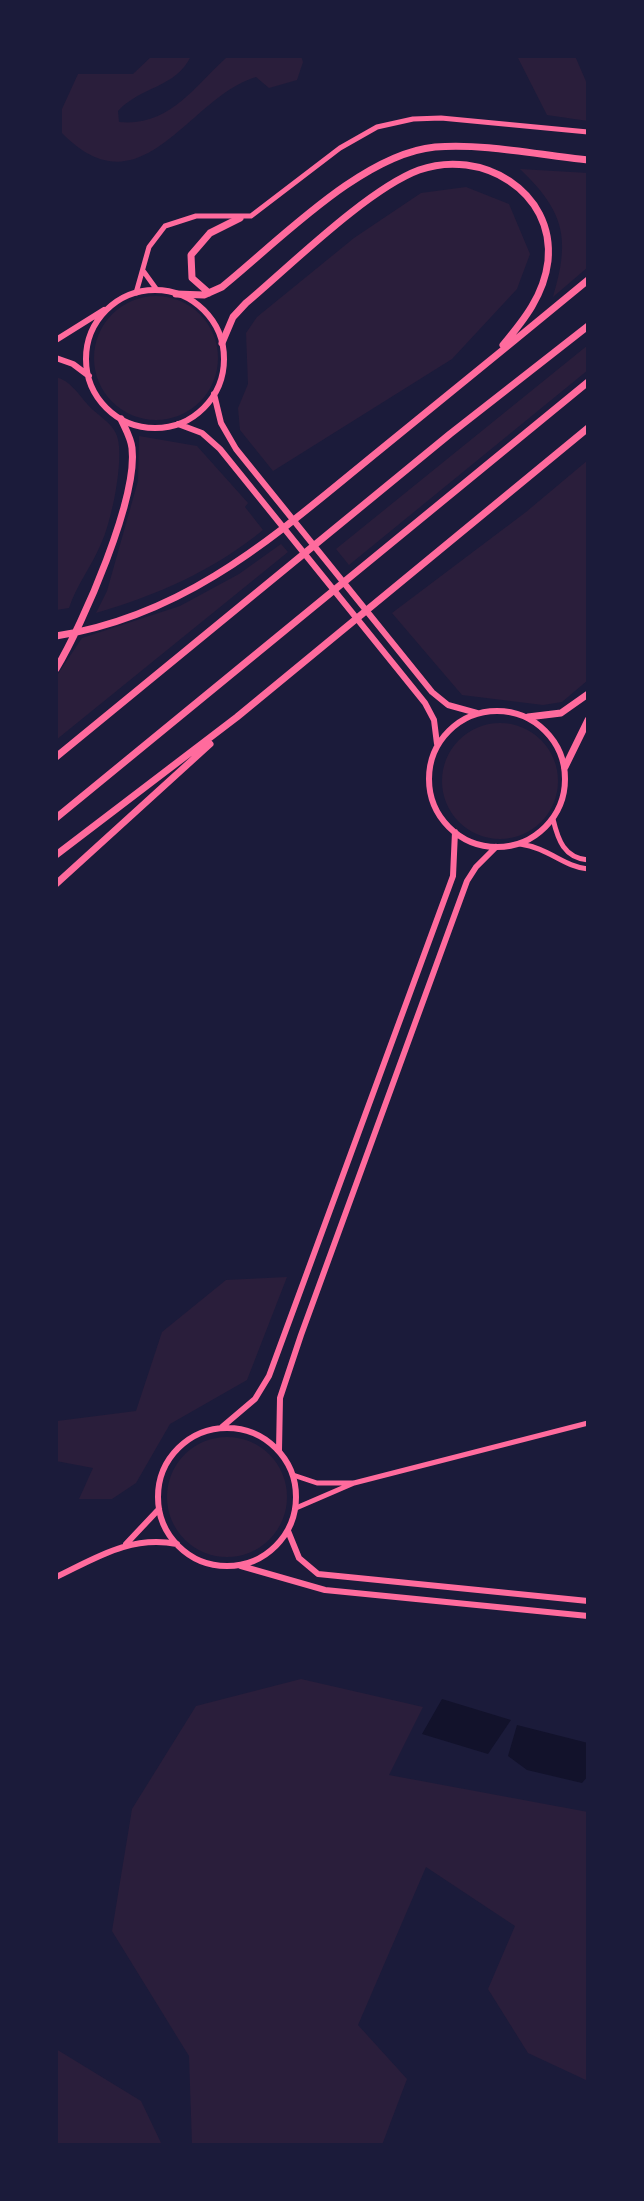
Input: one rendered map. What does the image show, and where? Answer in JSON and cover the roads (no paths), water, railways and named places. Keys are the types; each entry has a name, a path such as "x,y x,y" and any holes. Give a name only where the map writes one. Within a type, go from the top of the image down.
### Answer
{"highway":[{"path":"176,294 209,293 222,287 361,175 404,153 465,147 588,160"},
{"path":"222,343 233,317 246,303 380,191 423,169 451,164 479,166 502,174 521,189 539,214 547,237 548,261 541,290 528,315 491,359"},
{"path":"209,293 192,278 191,255 210,233 240,218"},
{"path":"56,636 170,602 222,574 304,514 588,280"},
{"path":"56,757 450,434 588,326"},
{"path":"56,818 588,382"},
{"path":"57,668 97,587 130,475 132,448 121,419"},
{"path":"56,855 237,717 586,430"},
{"path":"528,717 561,713 588,694"},
{"path":"56,884 237,717"},
{"path":"565,767 588,720"}],"main road":[{"path":"56,340 111,307 136,293 157,290 176,294 205,312 222,343 222,374 214,394 199,413 178,424 149,428 121,419 102,403 89,376 87,358 92,334 111,307"},
{"path":"56,358 73,364 89,376"},
{"path":"214,394 223,430 388,640 440,700 458,710 477,713 502,710 528,717 545,730 558,747 565,767 561,803 553,819 538,834 520,844 496,847 474,843 455,832 439,814 430,792 430,768 437,746 454,726 477,713"},
{"path":"178,424 208,437 431,711 437,746"},
{"path":"177,1544 159,1509 160,1480 172,1454 194,1435 222,1427 255,1399 269,1376 453,876 455,832"},
{"path":"238,1565 267,1554 288,1531 296,1508 293,1475 279,1450 276,1426 280,1398 467,881 496,847"},
{"path":"222,1427 253,1432 279,1450"},
{"path":"56,1577 126,1544 159,1509"},
{"path":"288,1531 299,1558 318,1574 588,1601"},
{"path":"126,1544 177,1544 210,1564 238,1565 325,1590 588,1616"}],"street":[{"path":"136,293 149,247 165,226 196,216 240,218 266,207 353,139 387,124 441,118 588,132"},
{"path":"144,270 157,290"},
{"path":"553,819 563,848 570,855 588,860"},
{"path":"520,844 546,849 565,862 588,869"},
{"path":"296,1508 354,1483 588,1423"},
{"path":"293,1475 317,1483 354,1483"}]}
